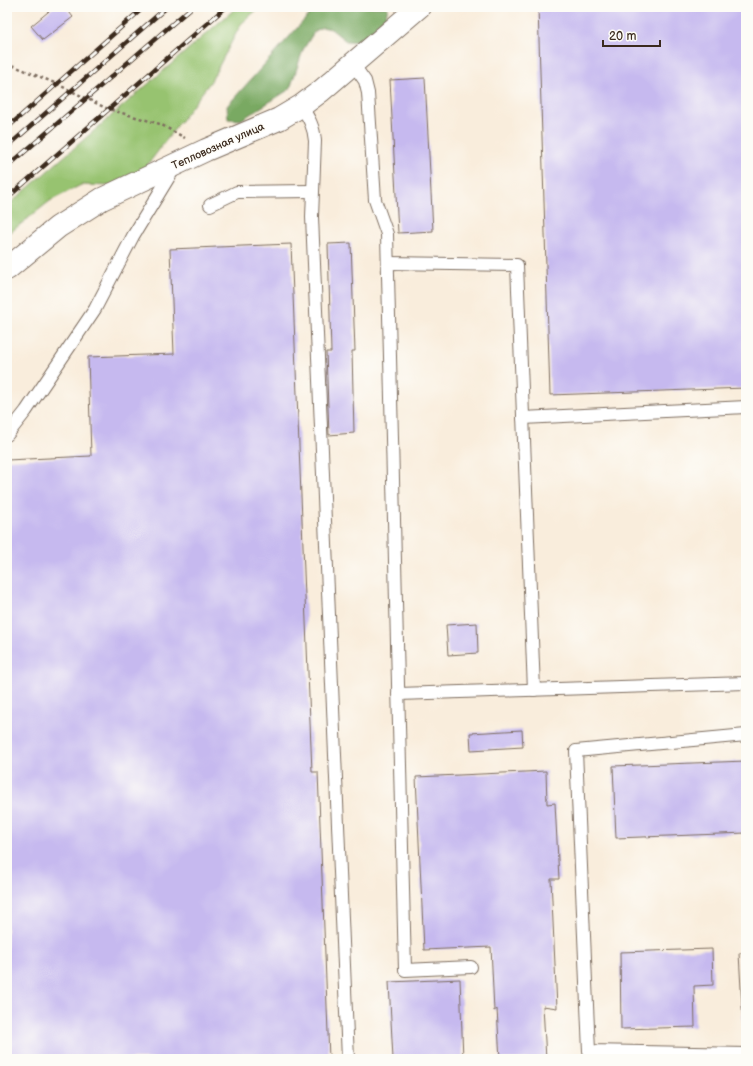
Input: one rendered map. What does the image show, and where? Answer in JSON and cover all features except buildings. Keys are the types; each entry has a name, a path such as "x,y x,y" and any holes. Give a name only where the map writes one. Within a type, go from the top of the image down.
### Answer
{"street":[{"name":"Тепловозная улица","path":"7,269 58,227 102,199 206,150 279,119 301,106 353,64 419,7"}],"lane":[{"path":"353,64 366,81 375,200 387,234 405,970 471,967"},
{"path":"301,106 310,118 314,129 315,141 312,217 348,1059"},
{"path":"7,436 26,411 94,309 133,236 177,164"},
{"path":"210,205 237,192 312,191"},
{"path":"388,263 518,265 534,690"},
{"path":"523,418 746,407"},
{"path":"398,694 746,683"},
{"path":"746,734 576,751 589,1051 746,1054"}],"path":[{"path":"7,63 57,84 108,110 160,124 206,150"}],"green space":[{"path":"237,7 260,7 241,24 211,81 143,171 112,186 81,185 50,201 7,235 7,206"},
{"path":"316,7 388,7 386,16 362,42 346,41 331,29 322,27 314,32 303,50 290,89 241,120 228,119 227,106"}],"railway":[{"path":"7,128 144,7"},
{"path":"7,147 167,7"},
{"path":"7,167 192,7"},
{"path":"7,198 226,7"}]}
